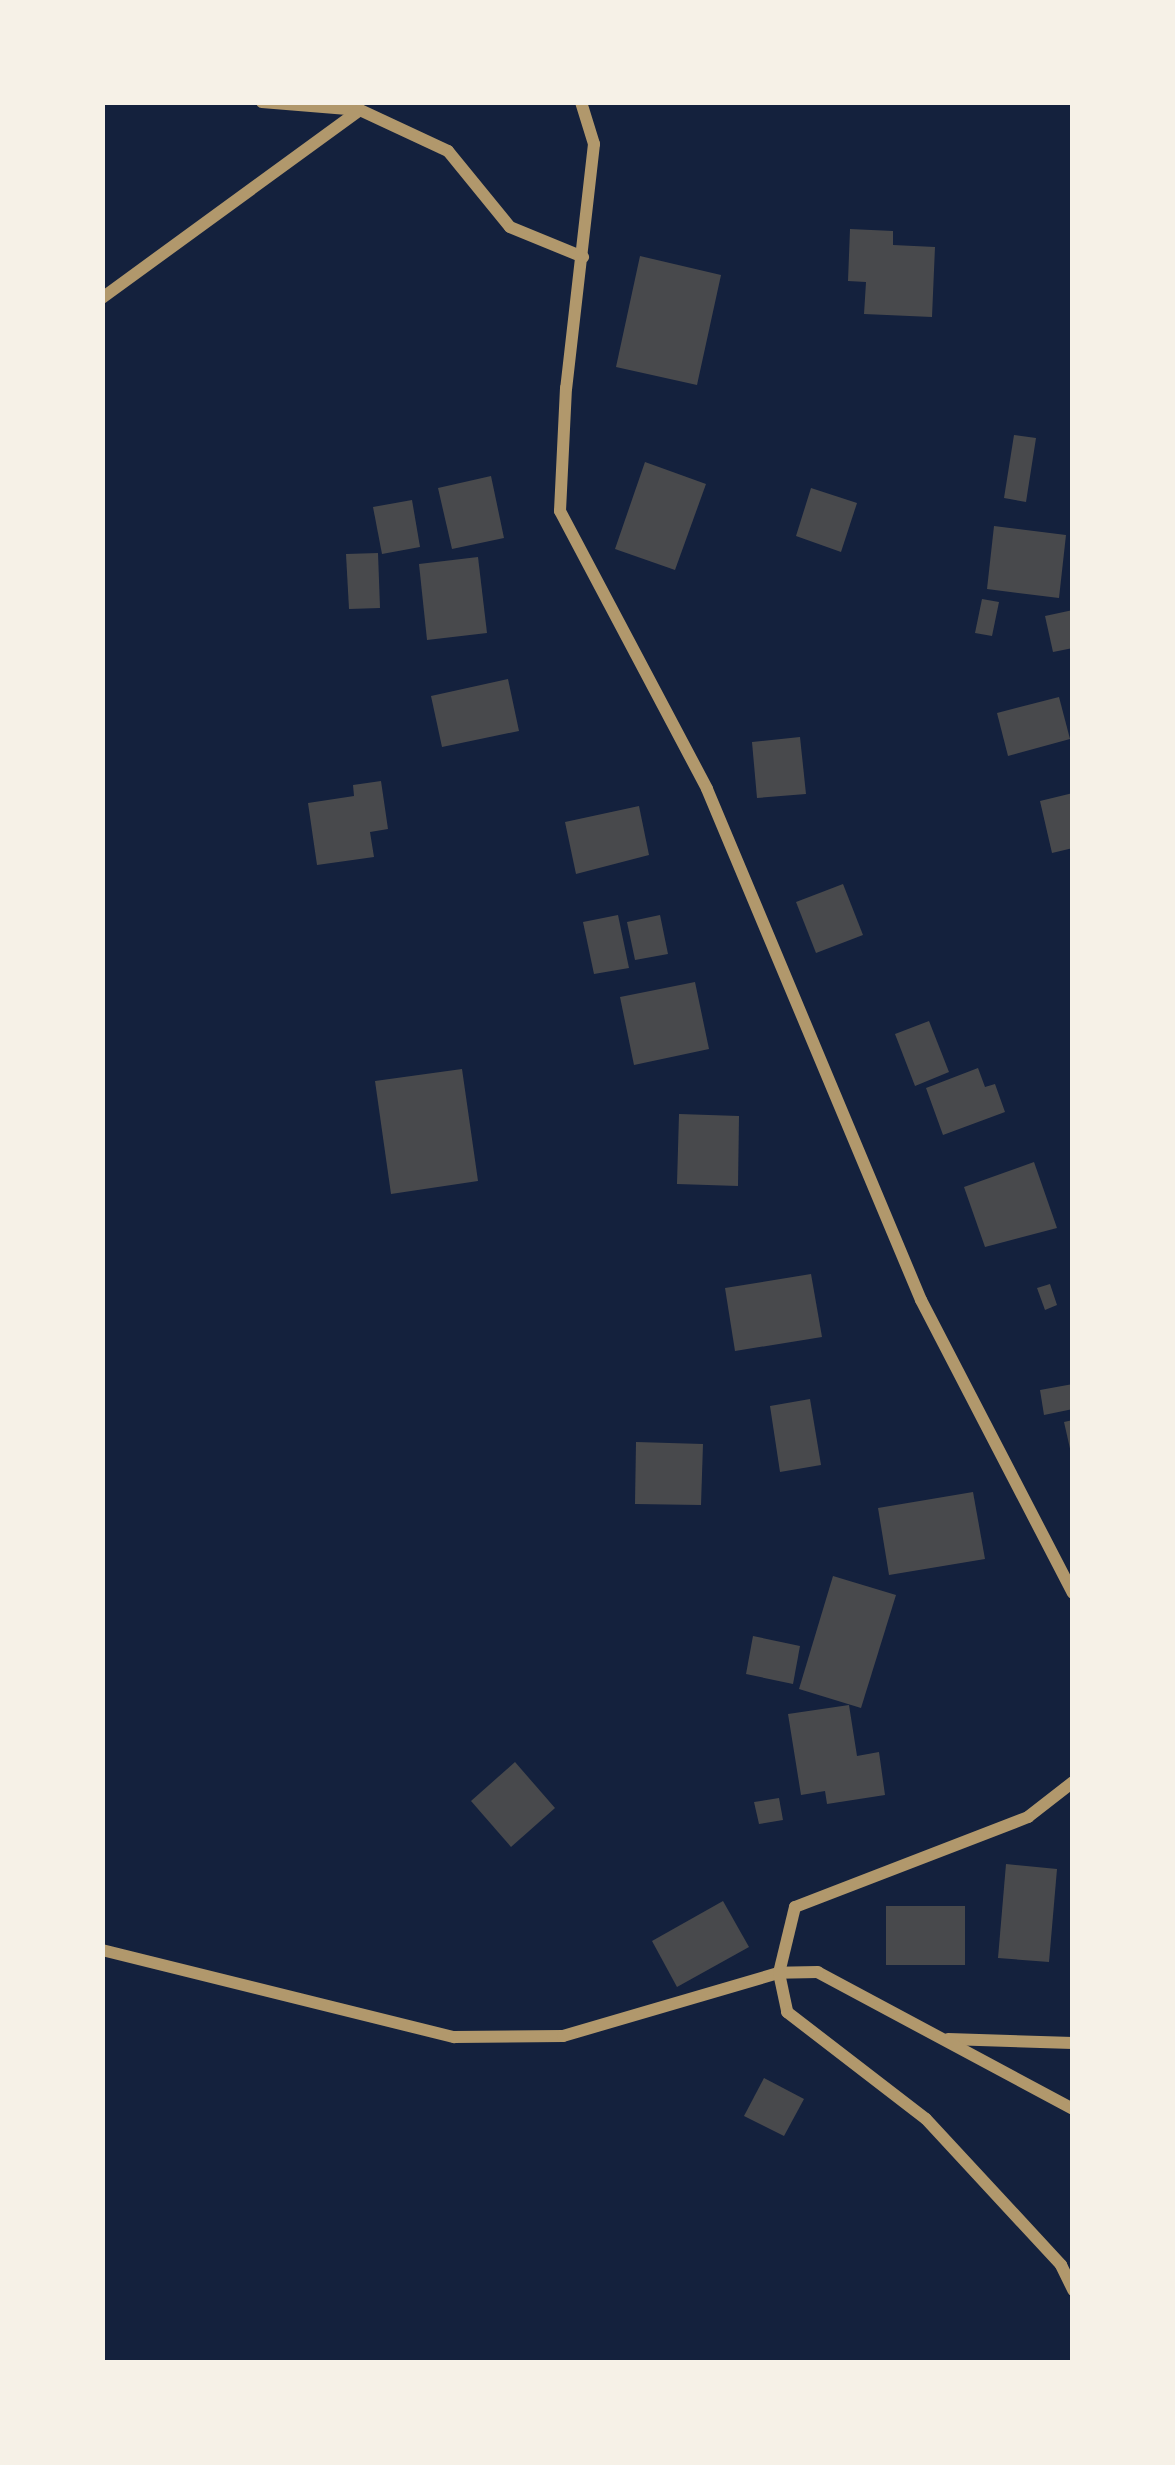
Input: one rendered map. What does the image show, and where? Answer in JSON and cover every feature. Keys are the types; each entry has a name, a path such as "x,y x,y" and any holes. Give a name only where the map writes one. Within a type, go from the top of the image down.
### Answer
{"street":[{"path":"262,102 360,110 448,152 510,227 583,257"},
{"path":"581,102 594,145 566,388 560,512 707,789 921,1300 1073,1593"},
{"path":"102,298 360,110"},
{"path":"1073,1782 1028,1817 795,1907 779,1973 787,2012 926,2119 1061,2265 1073,2290"},
{"path":"102,1951 454,2037 563,2036 779,1973 818,1972 1073,2109"},
{"path":"945,2039 1073,2043"}],"building":[{"path":"850,229 893,231 893,245 935,247 932,317 864,314 866,282 848,281"},
{"path":"640,256 721,275 697,385 616,367"},
{"path":"1014,435 1036,438 1026,502 1004,498"},
{"path":"645,462 706,484 675,570 615,549"},
{"path":"491,476 504,538 452,549 438,488"},
{"path":"811,488 857,503 841,552 796,536"},
{"path":"412,500 420,547 382,554 373,507"},
{"path":"994,526 1066,535 1059,598 987,589"},
{"path":"378,553 380,608 349,609 346,554"},
{"path":"478,557 487,633 427,640 419,564"},
{"path":"982,599 999,602 992,636 975,633"},
{"path":"1073,610 1073,648 1053,652 1045,616"},
{"path":"508,679 519,731 442,747 431,696"},
{"path":"1059,697 1070,739 1008,756 997,713"},
{"path":"800,737 806,794 757,798 752,742"},
{"path":"381,781 388,829 370,832 374,857 317,865 308,803 354,796 353,785"},
{"path":"1073,793 1073,848 1052,853 1040,801"},
{"path":"639,806 649,855 576,874 565,822"},
{"path":"843,884 863,935 816,953 796,902"},
{"path":"618,915 629,968 594,974 583,922"},
{"path":"660,915 668,954 635,960 627,922"},
{"path":"695,982 709,1049 634,1065 620,997"},
{"path":"929,1021 949,1072 915,1086 895,1034"},
{"path":"978,1068 985,1087 995,1084 1005,1112 943,1135 926,1088"},
{"path":"462,1069 478,1181 391,1194 375,1081"},
{"path":"679,1114 739,1116 738,1186 677,1184"},
{"path":"1034,1162 1057,1228 985,1247 964,1187"},
{"path":"811,1274 822,1337 735,1351 725,1288"},
{"path":"1050,1284 1057,1305 1045,1310 1037,1288"},
{"path":"1073,1384 1073,1409 1044,1415 1040,1390"},
{"path":"810,1399 821,1465 780,1472 770,1406"},
{"path":"1073,1420 1073,1453 1071,1453 1064,1422"},
{"path":"636,1442 703,1444 701,1505 635,1504"},
{"path":"973,1492 985,1559 889,1575 878,1508"},
{"path":"833,1576 896,1595 861,1708 799,1689"},
{"path":"753,1636 800,1646 793,1684 746,1674"},
{"path":"849,1705 857,1756 879,1752 885,1795 827,1804 825,1791 801,1795 788,1714"},
{"path":"515,1762 555,1808 511,1847 471,1801"},
{"path":"779,1798 783,1820 759,1824 754,1802"},
{"path":"1006,1864 1057,1869 1049,1962 998,1958"},
{"path":"723,1901 749,1947 677,1987 652,1941"},
{"path":"886,1906 965,1906 965,1965 886,1965"},
{"path":"764,2078 804,2099 784,2136 744,2116"}]}
